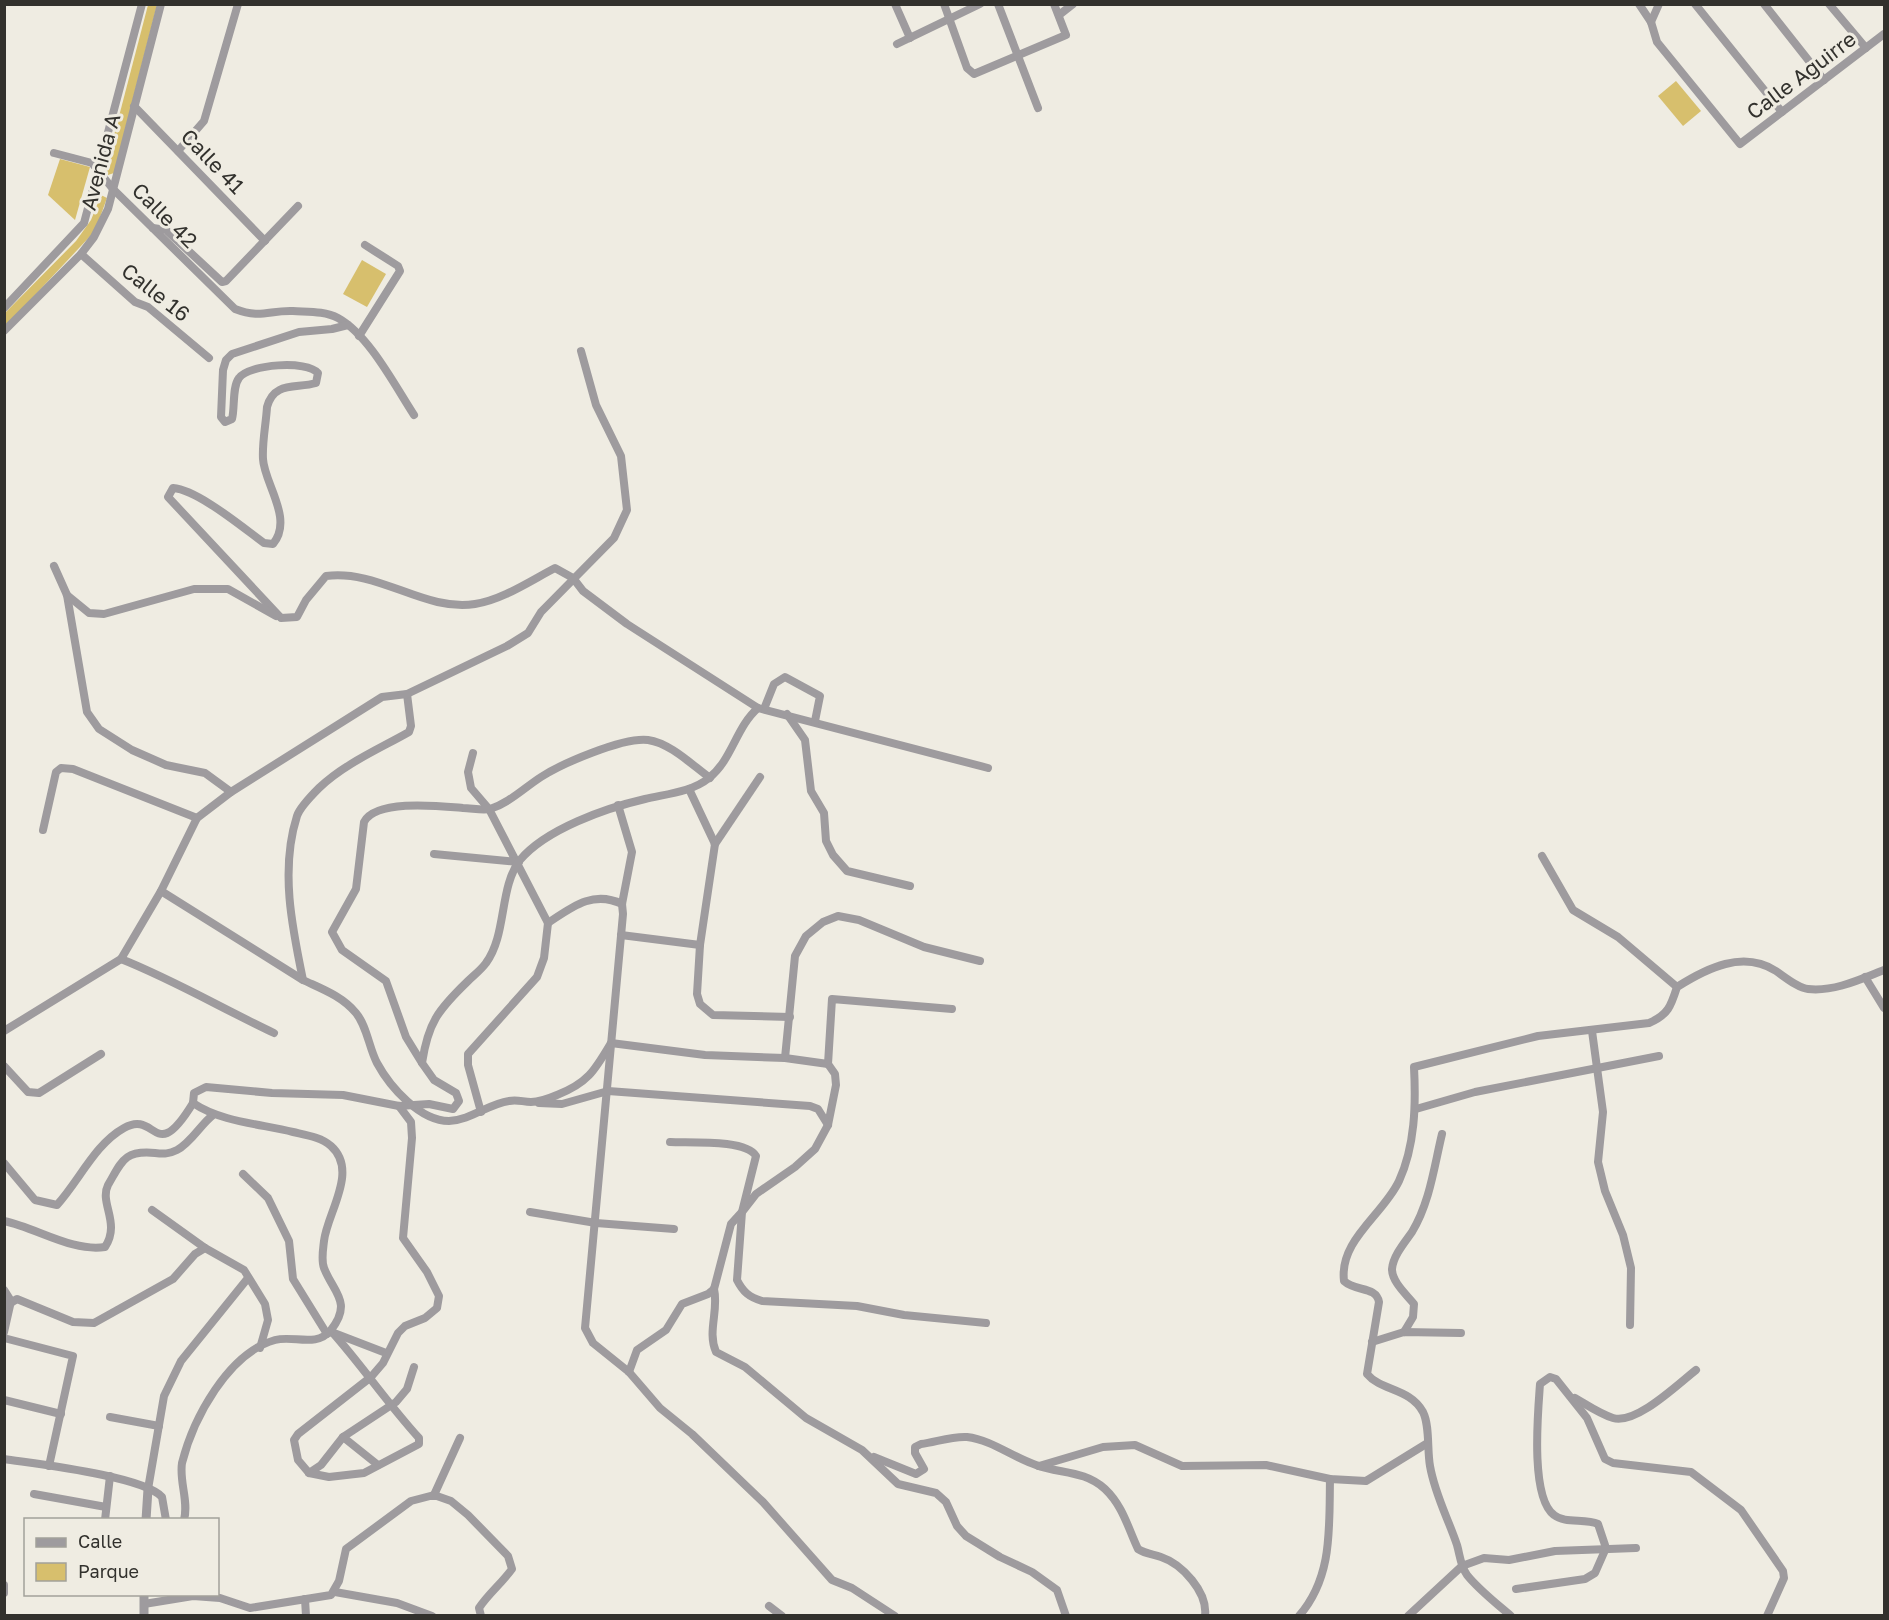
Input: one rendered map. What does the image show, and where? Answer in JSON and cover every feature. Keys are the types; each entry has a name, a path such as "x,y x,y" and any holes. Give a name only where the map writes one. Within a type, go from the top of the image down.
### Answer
{"street":[{"name":"Avenida A","path":"4,308 84,223 142,4"},
{"name":"Avenida A","path":"4,331 81,254 101,225 113,189 161,4"},
{"path":"178,151 204,121 238,4"},
{"path":"895,4 910,38"},
{"path":"944,4 967,68 974,74 1066,35 1054,4"},
{"path":"897,44 980,4"},
{"path":"998,4 1038,108"},
{"path":"1059,15 1073,4"},
{"path":"1639,4 1651,22"},
{"path":"1651,22 1659,4"},
{"path":"1695,4 1782,112"},
{"path":"1764,4 1824,80"},
{"path":"1829,4 1866,48"},
{"name":"Calle Aguirre","path":"1651,22 1657,42 1740,144 1884,34"},
{"name":"Calle 41","path":"134,106 265,241"},
{"name":"Calle 42","path":"54,153 92,164 113,189 217,294 235,309 260,316 287,311 326,314 348,325"},
{"path":"153,228 166,230 222,282 298,206"},
{"path":"359,336 399,271 398,266 365,245"},
{"name":"Calle 16","path":"81,254 135,302 148,307 209,358"},
{"path":"281,618 168,497 168,492 172,488 192,495 264,543 273,544 279,532 278,499 263,460 268,401 280,388 288,385 316,383 318,373 303,364 246,372 237,381 232,419 225,422 220,417 224,364 232,354 288,335 348,325 359,336 414,415"},
{"path":"4,1031 121,959 161,891 197,818 231,792 382,697 407,693 507,646 528,633 541,612 614,538 627,510 621,456 596,405 581,351"},
{"path":"54,566 67,595 87,712 93,723 132,750 166,765 205,773 231,792"},
{"path":"67,595 89,613 104,614 194,589 228,589 281,618 297,617 318,583 326,576 369,578 436,602 474,604 514,589 555,568 573,578 583,591 627,624 761,709 815,721 988,768"},
{"path":"422,1062 426,1035 433,1018 486,963 495,947 508,891 519,862 532,848 575,823 618,805 689,789 710,778 723,762 750,715 761,709 774,684 785,677 820,696 815,721"},
{"path":"303,980 291,923 289,890 291,850 297,814 320,787 347,767 409,732 411,726 407,693"},
{"path":"787,714 805,740 811,791 824,813 826,841 833,855 847,871 910,886"},
{"path":"4,1163 35,1200 57,1205 86,1166 125,1127 137,1124 163,1135 170,1134 179,1126 193,1103 194,1093 206,1087 272,1093 343,1095 399,1106 429,1104 453,1109 459,1101 456,1093 434,1080 406,1038 386,981 342,950 332,932 356,889 364,822 367,815 383,809 430,806 489,810 520,794 559,766 635,741 646,740 665,746 710,778"},
{"path":"473,753 468,779 471,788 489,810 519,862 549,923 544,958 537,977 468,1054 468,1065 481,1112"},
{"path":"44,830 56,772 61,768 73,769 197,818"},
{"path":"760,777 716,844 700,945 697,994 700,1004 706,1012 712,1015 790,1017"},
{"path":"689,789 716,844"},
{"path":"618,805 632,852 622,904 608,1091 585,1328 593,1343 629,1372 660,1408 693,1434 787,1526 832,1580 852,1588 895,1616"},
{"path":"434,854 519,862"},
{"path":"1542,856 1573,910 1618,937 1677,987"},
{"path":"161,891 303,980 336,995 357,1014 378,1065 409,1106 428,1116 448,1121 481,1112 503,1102 519,1099 562,1104 608,1091 810,1106 818,1109 828,1125"},
{"path":"549,923 584,900 610,898 622,904"},
{"path":"785,1058 795,956 806,936 823,922 838,916 881,928 924,947 980,961"},
{"path":"621,935 700,945"},
{"path":"121,959 163,975 210,1003 274,1033"},
{"path":"1511,1616 1475,1584 1462,1566 1457,1545 1440,1505 1426,1444 1426,1423 1419,1406 1399,1390 1372,1380 1367,1374 1379,1302 1378,1295 1344,1281 1345,1263 1350,1250 1400,1179 1416,1109 1414,1067 1538,1036 1649,1023 1662,1018 1669,1011 1677,987 1724,963 1749,960 1768,965 1805,989 1827,990 1884,970"},
{"path":"1865,978 1884,1008"},
{"path":"952,1009 832,999 828,1064 835,1074 836,1085 828,1125 814,1149 795,1167 756,1194 731,1224 714,1288 716,1314 711,1340 716,1352 746,1367 806,1418 862,1449 916,1474 924,1469 915,1453 915,1447 965,1437 998,1447 1038,1466 1076,1473 1092,1479 1104,1488 1124,1515 1138,1549 1171,1562 1192,1581 1204,1600 1204,1616"},
{"path":"1592,1031 1603,1112 1598,1162 1605,1191 1623,1235 1631,1268 1630,1325"},
{"path":"611,1043 705,1055 785,1058 828,1064"},
{"path":"531,1102 576,1087 591,1075 611,1043"},
{"path":"4,1066 28,1092 39,1093 101,1054"},
{"path":"1416,1109 1475,1092 1659,1056"},
{"path":"184,1518 185,1505 180,1473 185,1453 217,1384 240,1360 276,1340 315,1340 330,1333 336,1323 341,1303 340,1294 324,1270 322,1257 326,1226 341,1187 341,1165 338,1154 327,1143 314,1137 213,1115 193,1103"},
{"path":"243,1174 268,1198 290,1241 293,1279 330,1333 371,1377 390,1406 419,1438 419,1444 351,1476 329,1477 309,1473 298,1460 294,1440 298,1434 371,1377 383,1363 386,1353 405,1326 425,1318 436,1308 439,1296 427,1272 403,1238 412,1138 411,1122 399,1106"},
{"path":"4,1221 29,1226 89,1249 105,1247 111,1239 113,1225 107,1187 118,1166 126,1157 138,1151 168,1154 180,1149 213,1115"},
{"path":"1404,1332 1413,1317 1414,1304 1396,1282 1392,1272 1393,1263 1418,1222 1430,1191 1442,1134"},
{"path":"670,1142 741,1145 753,1150 756,1156 742,1212 737,1280 742,1290 751,1298 791,1304 857,1306 904,1315 986,1323"},
{"path":"152,1210 205,1248 244,1270 265,1304 268,1320 260,1348"},
{"path":"530,1212 596,1223 674,1229"},
{"path":"8,1304 17,1299 73,1322 94,1323 174,1280 195,1254 205,1248"},
{"path":"146,1518 147,1489 164,1396 181,1361 249,1278"},
{"path":"629,1372 637,1350 666,1330 682,1304 708,1294 714,1288"},
{"path":"4,1290 8,1304 4,1332"},
{"path":"1372,1342 1404,1332 1461,1333"},
{"path":"330,1333 386,1353"},
{"path":"4,1338 73,1356 50,1466"},
{"path":"309,1473 321,1465 343,1437 390,1406 407,1389 414,1367"},
{"path":"1571,1396 1613,1418 1626,1419 1642,1411 1696,1370"},
{"path":"1516,1589 1585,1579 1595,1573 1606,1548 1598,1524 1590,1520 1561,1519 1553,1515 1541,1499 1537,1415 1540,1384 1550,1377 1556,1379 1587,1418 1605,1459 1613,1463 1690,1472 1741,1510 1784,1578 1767,1616"},
{"path":"4,1400 61,1414"},
{"path":"110,1417 159,1426"},
{"path":"343,1437 378,1465"},
{"path":"434,1495 460,1438"},
{"path":"1038,1466 1103,1447 1135,1445 1182,1466 1266,1465 1330,1479 1366,1480 1426,1444"},
{"path":"862,1449 898,1484 936,1493 946,1502 957,1526 966,1536 1000,1557 1032,1572 1057,1590 1064,1602 1066,1616"},
{"path":"4,1459 110,1476 147,1489 162,1497 166,1518"},
{"path":"105,1518 110,1476"},
{"path":"1299,1616 1321,1583 1329,1546 1330,1479"},
{"path":"34,1494 106,1507"},
{"path":"335,1592 346,1549 411,1501 434,1495 451,1501 508,1556 512,1569 495,1592 479,1608 481,1616"},
{"path":"1408,1616 1462,1566 1484,1558 1509,1560 1555,1551 1636,1548"},
{"path":"4,1585 4,1593"},
{"path":"144,1616 144,1599 193,1596 220,1598 250,1612 335,1592 397,1603 432,1616"},
{"path":"305,1599 306,1616"},
{"path":"769,1606 782,1616"}],"green space":[{"path":"148,5 157,5 114,173 108,175 105,170"},
{"path":"1676,81 1701,111 1683,126 1658,96"},
{"path":"60,159 90,167 75,220 48,195"},
{"path":"101,195 107,198 95,231 5,327 5,313 76,241 91,220"},
{"path":"362,260 386,274 367,307 343,294"}]}
